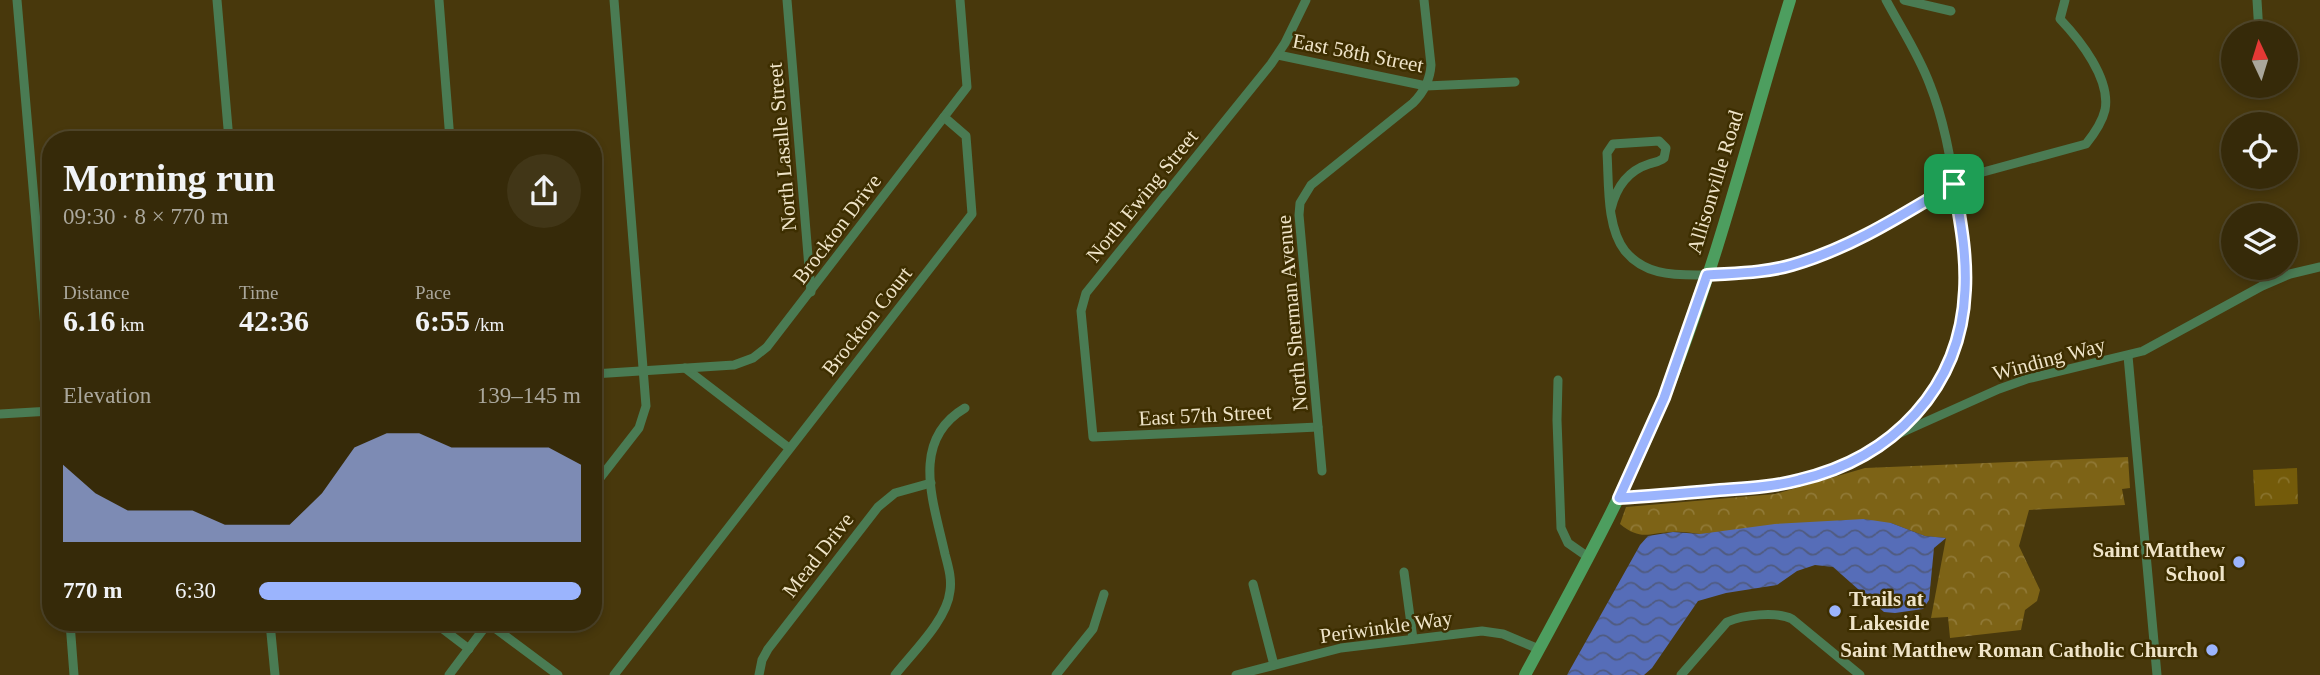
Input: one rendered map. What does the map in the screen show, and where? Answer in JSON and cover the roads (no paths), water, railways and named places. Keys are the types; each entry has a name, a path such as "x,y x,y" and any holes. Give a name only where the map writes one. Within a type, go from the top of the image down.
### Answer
{"main road":[{"name":"Allisonville Road","path":"1525,675 1619,498 1664,398 1707,275 1790,0"}],"street":[{"path":"17,0 42,293"},
{"path":"217,0 228,131"},
{"path":"439,0 449,131"},
{"path":"602,475 642,423 646,406 614,0"},
{"name":"North Lasalle Street","path":"788,0 811,292"},
{"name":"Brockton Drive","path":"685,368 734,365 753,358 772,342 967,87 960,0"},
{"name":"North Ewing Street","path":"1093,437 1081,311 1084,297 1278,55 1306,0"},
{"path":"1424,0 1431,65 1426,86"},
{"path":"1886,0 1931,85 1943,125 1954,182 1966,276 1960,327 1948,365 1922,408 1894,436"},
{"path":"1904,0 1951,11"},
{"path":"1611,209 1616,191 1630,174 1664,158 1666,152 1662,144 1655,141 1613,144 1606,153 1611,209 1614,227 1625,251 1639,264 1660,273 1707,275 1751,272 1791,266 1850,244 1954,182 2087,144 2105,110 2105,93 2100,72 2060,19 2065,0"},
{"path":"2257,0 2258,21"},
{"name":"East 58th Street","path":"1278,55 1426,86 1515,82"},
{"name":"North Sherman Avenue","path":"1322,471 1300,203 1311,185 1413,103 1426,86"},
{"name":"Brockton Court","path":"614,675 972,214 966,136 944,117"},
{"name":"Winding Way","path":"1619,498 1759,487 1798,481 1829,471 1854,461 1894,436 2011,384 2143,352 2262,286 2290,274 2320,267"},
{"path":"2127,356 2157,675"},
{"path":"602,373 685,368 789,449"},
{"path":"1558,380 1561,528 1568,542 1588,557"},
{"path":"895,675 938,621 950,592 950,573 929,461 937,436 950,418 965,408"},
{"path":"0,414 42,412"},
{"name":"East 57th Street","path":"1093,437 1318,427"},
{"name":"Mead Drive","path":"759,675 768,649 878,507 895,493 931,482"},
{"path":"1404,572 1413,639"},
{"path":"1253,584 1274,665"},
{"path":"1056,675 1093,629 1104,594"},
{"path":"1681,675 1727,622 1736,618 1779,615 1792,619 1860,675"},
{"path":"71,631 74,675"},
{"path":"271,631 275,675"},
{"path":"445,631 469,649"},
{"path":"449,675 482,631"},
{"path":"499,631 558,675"},
{"name":"Periwinkle Way","path":"1236,675 1341,649 1493,631 1539,649"}],"water":[{"path":"1864,519 1891,523 1925,536 1946,538 1934,548 1929,600 1923,609 1884,612 1833,567 1815,565 1797,571 1777,585 1726,593 1698,601 1652,668 1644,675 1567,675 1640,545 1648,536"}],"place":[{"name":"Saint Matthew School","path":"2239,562"},
{"name":"Trails at Lakeside","path":"1835,611"},
{"name":"Saint Matthew Roman Catholic Church","path":"2212,650"}]}
